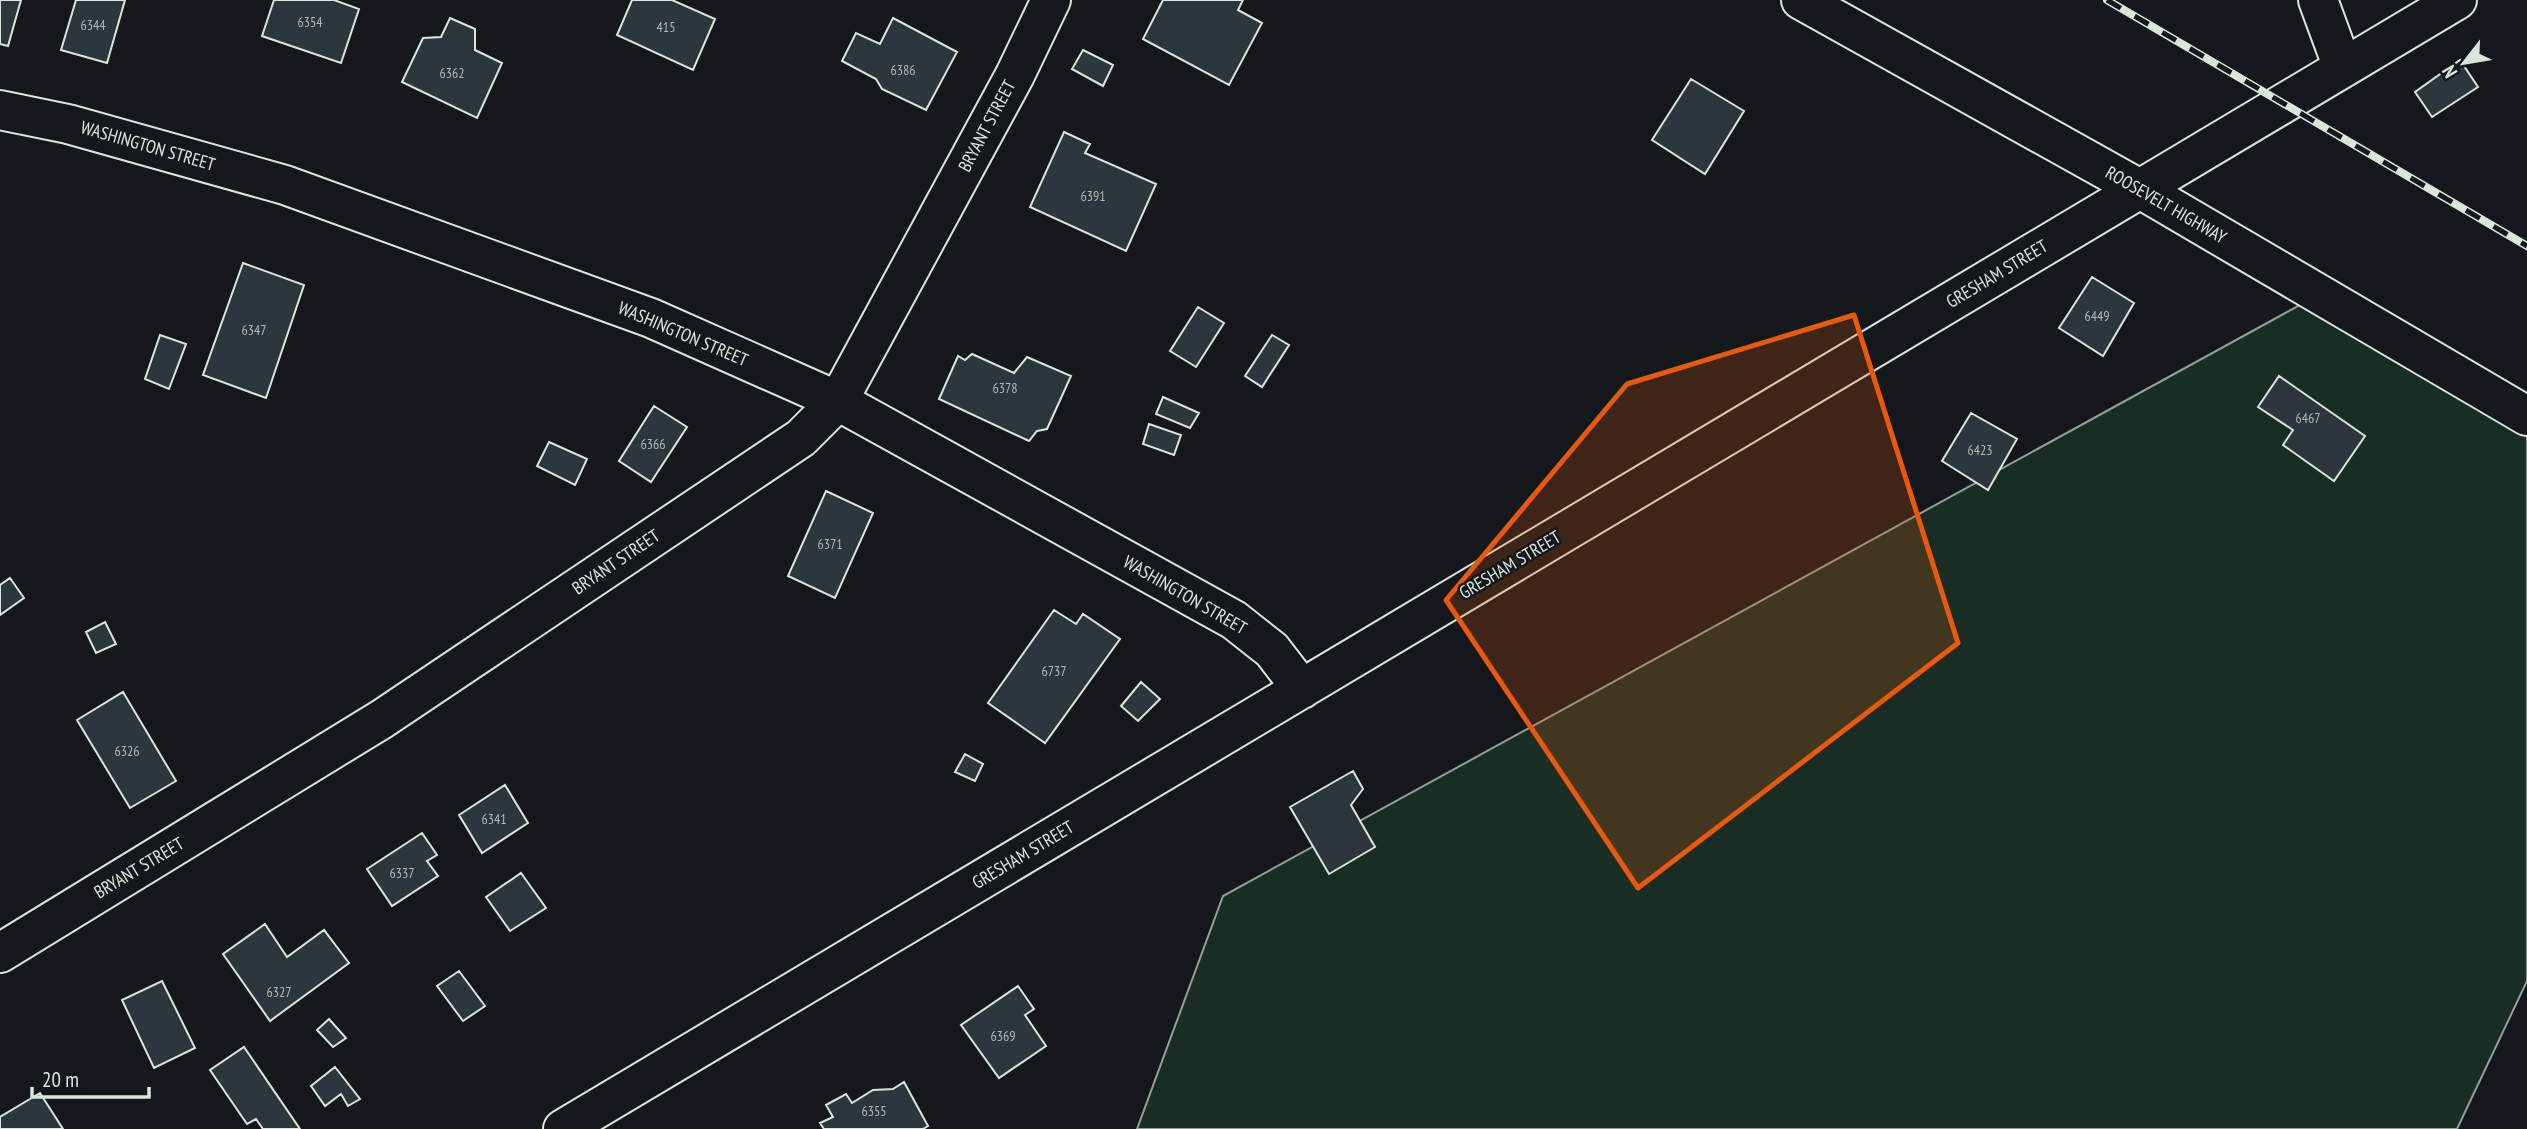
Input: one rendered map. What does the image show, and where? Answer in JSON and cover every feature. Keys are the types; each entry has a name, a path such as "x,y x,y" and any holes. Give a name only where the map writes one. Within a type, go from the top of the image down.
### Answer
{"street":[{"name":"BRYANT STREET","path":"0,953 382,719 801,438 838,401 1015,75 1051,0"},
{"name":"ROOSEVELT HIGHWAY","path":"1801,0 2140,189 2527,416"},
{"path":"2318,0 2343,68"},
{"name":"GRESHAM STREET","path":"564,1129 2457,0"},
{"name":"WASHINGTON STREET","path":"0,110 68,124 285,185 651,318 838,401 1234,620 1272,650 1302,689"}],"highlighted area":[{"path":"1854,315 1958,643 1638,888 1446,600 1627,384"}],"green space":[{"path":"2329,289 2527,402 2527,981 2457,1129 1137,1129 1223,896"}],"building":[{"path":"0,0 21,0 8,46 0,44"},
{"path":"76,0 125,0 107,63 61,50"},
{"path":"274,0 334,0 359,9 341,63 262,36"},
{"path":"632,0 672,0 715,19 693,70 617,35"},
{"path":"1163,0 1243,0 1238,10 1262,23 1229,85 1143,39"},
{"path":"450,18 475,29 475,50 502,63 477,118 402,82 423,38 441,37"},
{"path":"893,18 957,52 926,110 882,89 876,79 842,61 856,33 880,44"},
{"path":"1083,50 1113,65 1103,86 1072,69"},
{"path":"2460,60 2478,87 2432,117 2415,92"},
{"path":"1691,79 1744,111 1705,174 1652,140"},
{"path":"1064,132 1090,144 1085,153 1156,184 1126,251 1030,207"},
{"path":"243,263 304,285 266,398 203,375"},
{"path":"2092,277 2134,303 2103,356 2059,328"},
{"path":"1198,307 1224,323 1196,367 1170,351"},
{"path":"160,335 186,344 169,389 145,379"},
{"path":"1272,335 1289,345 1262,387 1245,376"},
{"path":"972,354 1014,373 1027,357 1071,376 1047,429 1037,431 1029,441 939,399 958,356 965,360"},
{"path":"2279,376 2365,436 2334,481 2283,445 2293,430 2258,407"},
{"path":"1163,397 1199,413 1190,428 1156,414"},
{"path":"654,406 687,427 651,482 619,461"},
{"path":"1971,413 2017,439 1988,490 1942,461"},
{"path":"1149,424 1181,435 1174,455 1143,444"},
{"path":"549,442 587,459 575,485 537,466"},
{"path":"826,491 873,513 835,598 788,576"},
{"path":"10,578 24,598 0,615 0,585"},
{"path":"1054,610 1076,624 1083,614 1120,639 1045,743 988,703"},
{"path":"105,622 116,644 96,653 86,632"},
{"path":"1141,682 1160,699 1138,721 1121,706"},
{"path":"123,692 176,781 130,808 77,720"},
{"path":"965,754 983,764 975,781 955,772"},
{"path":"1353,771 1363,789 1351,805 1375,847 1329,874 1290,807"},
{"path":"505,785 528,823 482,853 459,815"},
{"path":"422,833 437,855 427,861 438,876 392,906 367,869"},
{"path":"521,873 546,908 510,931 486,897"},
{"path":"265,924 287,957 324,930 349,963 270,1021 223,954"},
{"path":"459,971 485,1006 463,1021 437,986"},
{"path":"162,981 195,1048 154,1068 122,1000"},
{"path":"1018,986 1034,1009 1025,1015 1046,1046 999,1078 961,1025"},
{"path":"329,1019 346,1038 333,1047 317,1030"},
{"path":"244,1047 300,1129 263,1129 256,1119 247,1124 210,1070"},
{"path":"335,1067 360,1099 348,1106 341,1094 325,1106 311,1086"},
{"path":"904,1082 928,1126 923,1129 824,1129 820,1123 833,1117 826,1105 846,1094 852,1103 873,1090 893,1089"},
{"path":"40,1093 63,1129 0,1129 0,1117"}],"railway":[{"path":"2107,0 2527,246"}]}
